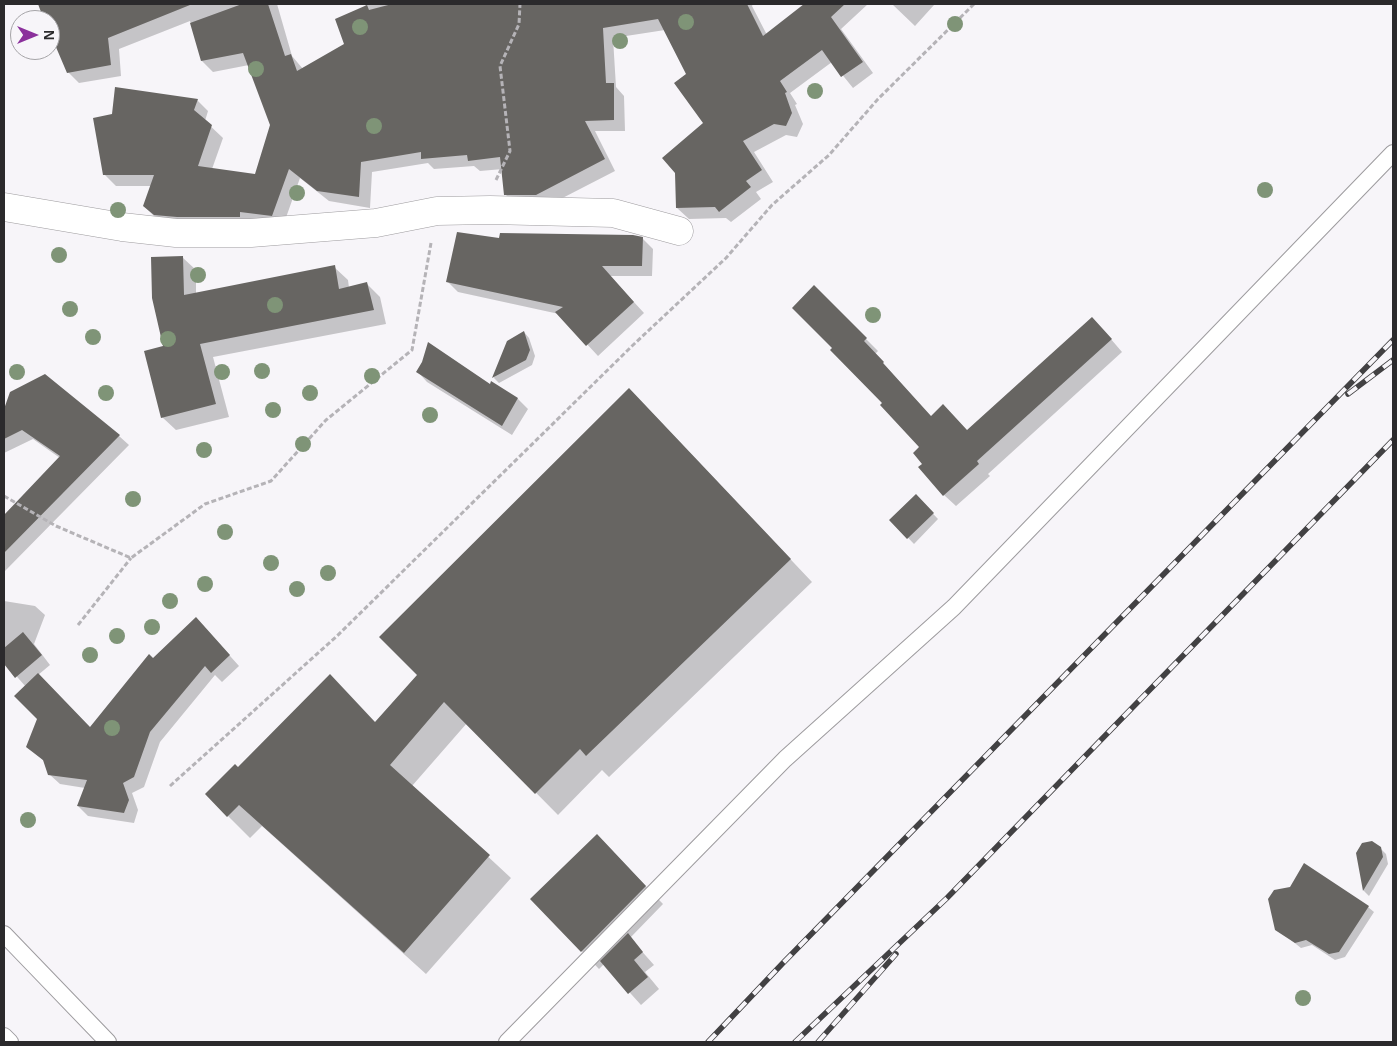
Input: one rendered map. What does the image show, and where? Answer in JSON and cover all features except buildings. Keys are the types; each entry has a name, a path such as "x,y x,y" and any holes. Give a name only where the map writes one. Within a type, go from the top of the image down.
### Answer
{"street":[{"path":"4,207 122,228 176,233 251,233 376,223 437,211 490,210 613,213 680,231"}],"lane":[{"path":"507,1042 784,759 954,607 1393,153"},
{"path":"4,934 108,1042"},
{"path":"4,1036 10,1042"}],"path":[{"path":"490,210 494,183 510,150 500,66 519,24 520,4"},
{"path":"170,786 337,636 625,353 726,258 772,205 829,155 878,99 974,4"},
{"path":"78,625 130,558 205,504 271,481 326,420 412,350 437,211"},
{"path":"4,496 56,526 130,558"}],"railway":[{"path":"708,1042 782,964 1393,340"},
{"path":"1348,394 1393,360"},
{"path":"795,1042 947,898 1393,440"},
{"path":"818,1042 896,954"}]}
